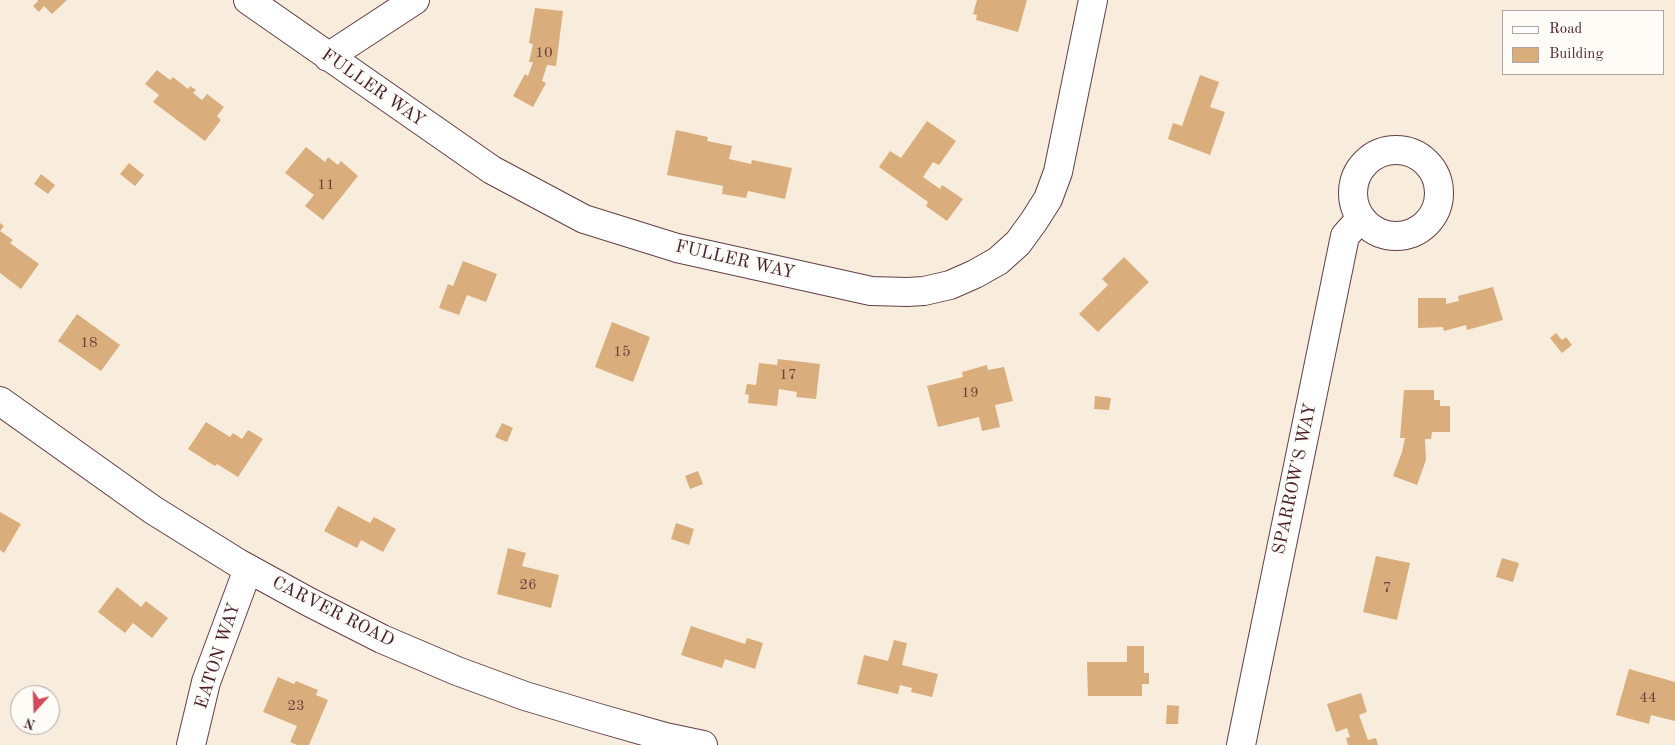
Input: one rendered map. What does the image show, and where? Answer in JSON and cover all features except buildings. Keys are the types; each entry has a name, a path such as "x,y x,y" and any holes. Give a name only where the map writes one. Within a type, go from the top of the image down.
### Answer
{"street":[{"name":"FULLER WAY","path":"248,0 492,170 584,218 677,248 871,291 924,291 950,285 975,274 998,260 1018,243 1034,222 1048,198 1058,172 1093,0"},
{"path":"328,57 415,0"},
{"name":"SPARROW'S WAY","path":"1241,745 1345,236 1361,218"},
{"name":"CARVER ROAD","path":"0,401 153,510 248,568 382,639 457,671 525,696 595,718 703,745"},
{"name":"EATON WAY","path":"191,745 206,682 248,568"}]}
